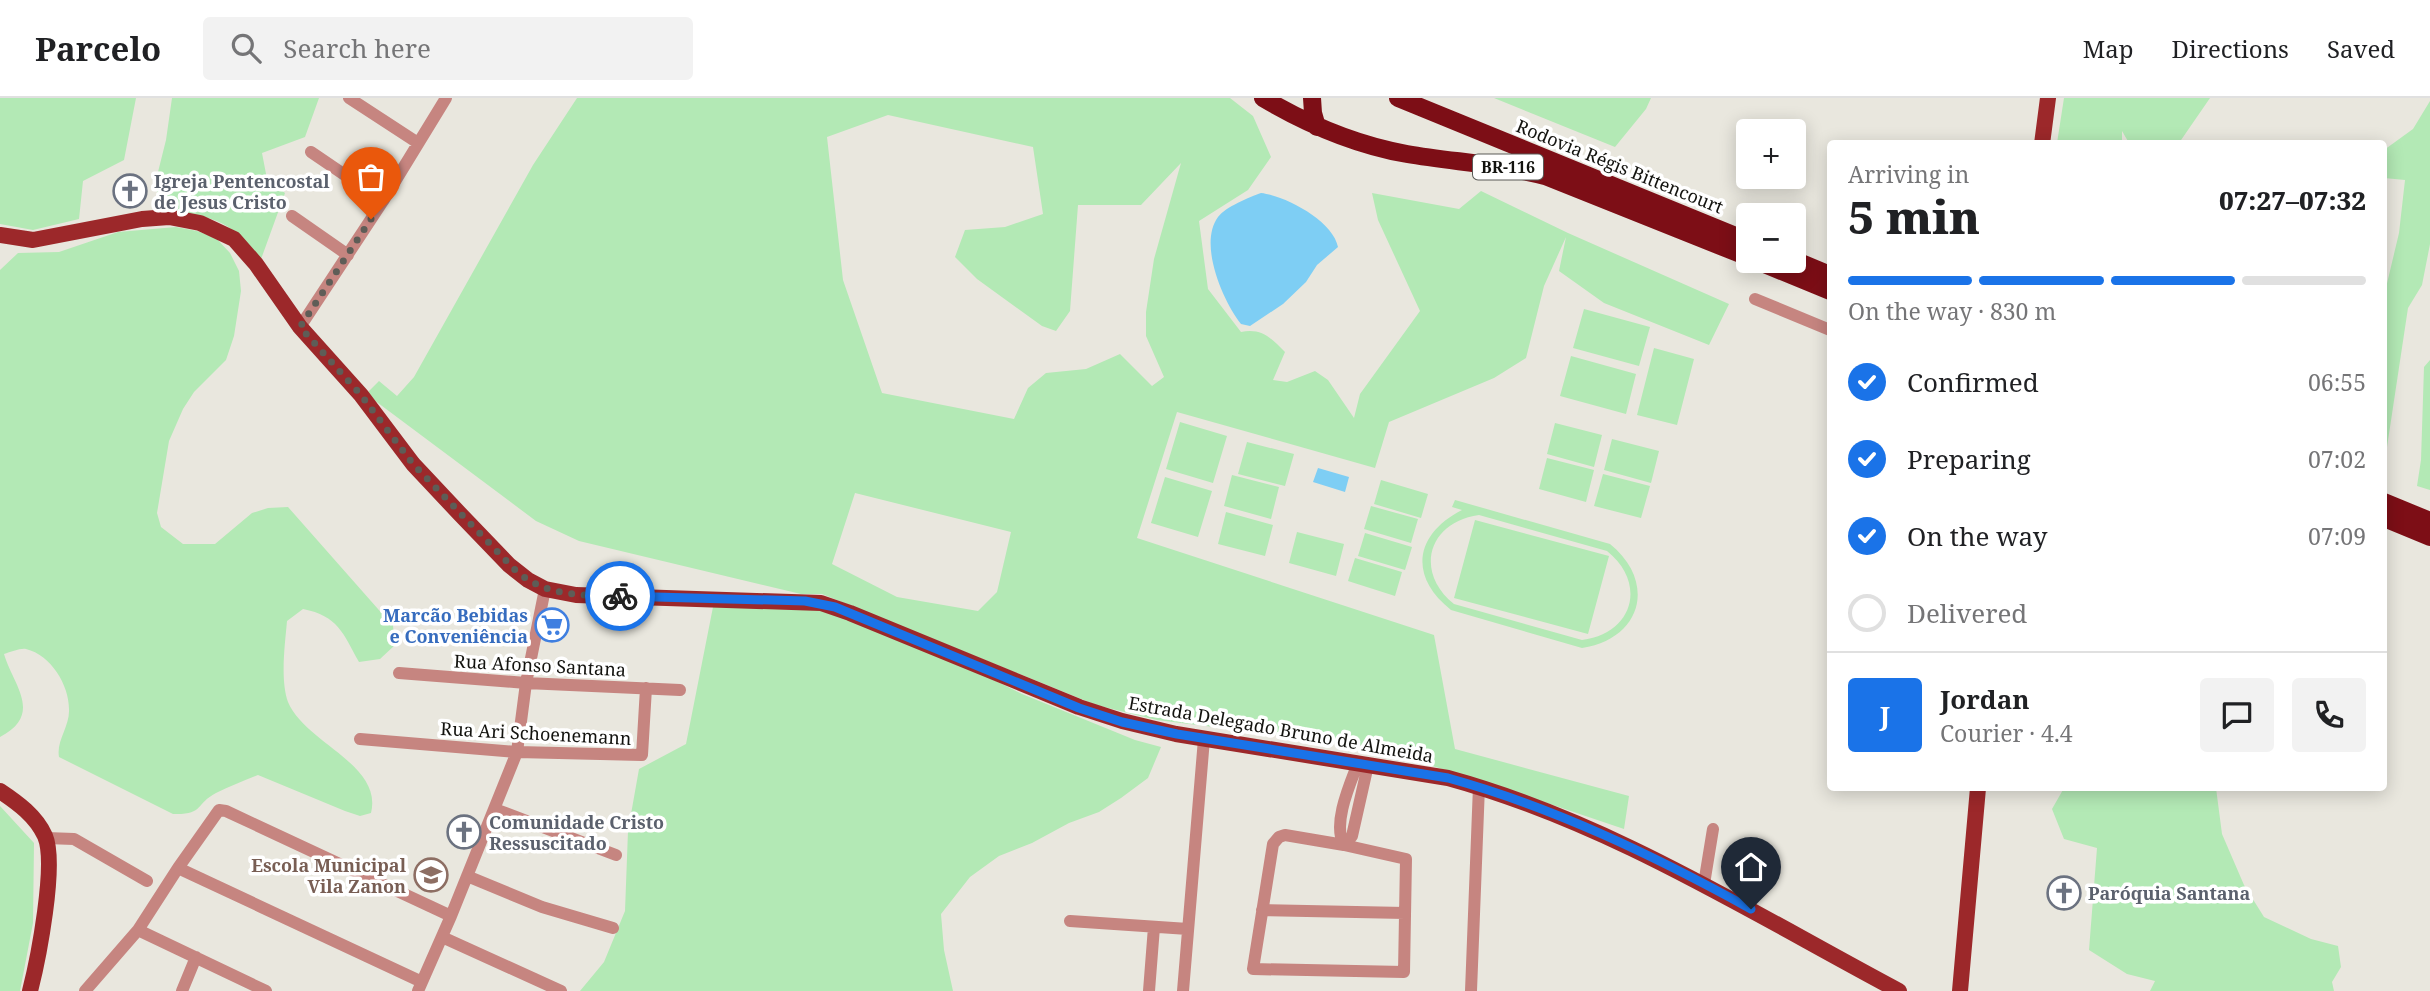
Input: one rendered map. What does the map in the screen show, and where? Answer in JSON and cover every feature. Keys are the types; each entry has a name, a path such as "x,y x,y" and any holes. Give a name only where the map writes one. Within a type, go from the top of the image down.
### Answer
{"highway":[{"name":"Rodovia Régis Bittencourt","path":"1263,98 1317,127 1396,152 1512,168 1545,176 1736,252"},
{"path":"1312,98 1312,113 1317,127"},
{"name":"Rodovia Régis Bittencourt","path":"1398,98 1736,236"},
{"path":"1806,265 1827,274"},
{"path":"1786,273 1827,290"},
{"path":"2387,503 2430,521"},
{"path":"2387,518 2430,537"}],"main road":[{"path":"2043,140 2049,98"},
{"name":"Estrada Delegado Bruno de Almeida","path":"0,235 33,240 169,217 200,223 223,233 243,247 300,327 356,389 432,485 518,573 545,589 576,595 821,603 1097,714 1150,729 1448,778 1479,786 1574,824 1704,884 1899,991"},
{"path":"0,791 34,818 46,838 48,870 42,932 30,991"},
{"path":"1960,991 1978,791"}],"street":[{"path":"349,98 418,143"},
{"path":"300,327 383,201 446,98"},
{"path":"311,152 383,201"},
{"path":"292,216 348,255"},
{"path":"1755,299 1827,329"},
{"path":"177,868 420,986 517,752 526,683 545,589"},
{"name":"Rua Afonso Santana","path":"399,673 526,683 680,690"},
{"name":"Rua Ari Schoenemann","path":"360,739 517,752 642,755 646,688"},
{"path":"1183,991 1204,738"},
{"path":"1344,845 1352,836 1363,764"},
{"path":"1471,991 1479,786"},
{"path":"495,809 616,855"},
{"path":"85,991 138,930 177,868 219,810 451,916"},
{"path":"1704,884 1713,829"},
{"path":"1285,835 1344,845 1406,859 1404,972 1253,969 1273,844 1285,835"},
{"path":"46,838 74,839 148,881"},
{"path":"467,876 542,907 613,928"},
{"path":"1262,910 1405,912"},
{"path":"1070,921 1188,929"},
{"path":"1149,991 1154,927"},
{"path":"138,930 262,990"},
{"path":"442,937 561,991"},
{"path":"182,991 197,957"}],"green space":[{"path":"0,98 136,98 124,160 83,181 79,219 33,230 0,224"},
{"path":"172,98 319,98 305,137 262,153 267,179 285,193 260,262 238,235 217,221 191,214 157,210 157,176"},
{"path":"577,98 1230,98 1253,116 1271,157 1248,190 1199,221 1208,289 1241,332 1260,333 1285,352 1273,380 1287,382 1315,371 1328,380 1354,418 1360,394 1420,311 1378,220 1372,193 1459,209 1481,191 1568,233 1729,304 1709,345 1604,303 1559,271 1566,237 1544,286 1526,358 1494,378 1389,422 1375,468 1177,412 1137,538 1434,635 1455,749 1629,796 1624,829 1367,746 1157,720 1096,705 822,594 801,594 579,541 536,521 366,394 379,381 397,396 414,377 533,165","holes":["888,115 1033,147 1043,214 1005,227 965,230 955,257 977,279 1042,326 1056,331 1070,311 1078,205 1141,205 1181,163 1154,259 1146,312 1146,336 1164,377 1152,386 1120,354 1086,369 1046,373 1028,388 1014,419 882,393 843,280 827,137","855,493 1011,532 997,592 978,611 897,597 832,564"]},
{"path":"1494,98 1651,98 1646,109 1615,147"},
{"path":"2064,98 2210,98 2181,140 2127,140 2122,131 2122,140 2057,140"},
{"path":"2430,101 2430,244 2422,285 2408,308 2387,447 2387,283 2399,233 2405,180 2387,178 2387,148 2413,129"},
{"path":"176,227 216,238 230,253 239,271 241,291 234,336 226,360 194,392 169,441 157,513 161,527 183,544 215,544 252,513 268,508 288,507 393,626 395,645 380,659 359,662 338,627 324,616 303,609 287,621 284,673 288,702 297,717 354,767 365,781 372,796 371,813 360,816 345,811 258,775 209,797 195,811 173,814 59,757 59,745 69,715 66,690 51,664 26,649 4,654 22,698 23,709 13,728 0,737 0,270 18,253 59,252 118,232"},
{"path":"1584,309 1650,327 1639,366 1573,348"},
{"path":"1654,348 1694,359 1677,425 1637,415"},
{"path":"1571,356 1636,374 1626,414 1560,396"},
{"path":"2430,360 2430,490 2417,486 2421,460 2424,367"},
{"path":"1180,422 1227,436 1213,483 1166,469"},
{"path":"1555,423 1602,435 1594,467 1547,454"},
{"path":"1612,439 1659,451 1651,483 1604,470"},
{"path":"1247,442 1294,454 1285,486 1238,474"},
{"path":"1547,458 1594,470 1586,502 1539,489"},
{"path":"1603,474 1650,486 1641,518 1594,506"},
{"path":"1232,475 1279,487 1271,519 1224,506"},
{"path":"1165,477 1212,491 1198,537 1151,523"},
{"path":"1381,480 1428,494 1421,518 1374,504"},
{"path":"1455,500 1610,544 1625,559 1634,575 1638,591 1636,607 1630,621 1602,643 1582,648 1451,610 1437,597 1428,583 1423,570 1423,556 1434,531 1462,510 1452,507","holes":["1479,515 1607,551 1620,564 1627,577 1629,605 1613,628 1582,640 1454,604 1441,591 1431,564 1432,550 1448,527"]},
{"path":"1371,506 1418,519 1411,543 1364,529"},
{"path":"1226,512 1273,525 1265,556 1218,544"},
{"path":"1475,520 1609,556 1588,634 1454,598"},
{"path":"1297,532 1344,544 1336,576 1289,563"},
{"path":"1365,533 1412,547 1405,570 1358,556"},
{"path":"1355,558 1402,572 1395,596 1348,581"},
{"path":"713,607 822,608 956,661 1022,694 1135,740 1161,747 1148,778 1121,798 1099,812 999,856 970,877 941,914 944,950 953,991 580,991 604,962 625,911 628,831 639,769 686,744"},
{"path":"2062,791 2216,791 2222,834 2244,885 2264,917 2311,939 2338,946 2341,967 2332,982 2334,991 2150,991 2155,981 2127,974 2089,950 2097,848 2064,839 2052,809"},
{"path":"0,806 34,843 33,923 20,991 0,991"}],"water":[{"path":"1261,193 1283,199 1307,211 1327,228 1338,247 1317,265 1306,282 1283,304 1250,326 1241,324 1227,301 1215,272 1211,242 1213,228 1221,213"},
{"path":"1318,468 1349,477 1345,492 1313,482"}],"way so far":[{"path":"371,219 300,327 361,395 413,464 518,573 536,585 554,592 620,596"}],"place":[{"name":"Igreja Pentencostal de Jesus Cristo","path":"130,191"},
{"name":"Marcão Bebidas e Conveniência","path":"552,625"},
{"name":"Comunidade Cristo Ressuscitado","path":"464,832"},
{"name":"Escola Municipal Vila Zanon","path":"431,875"},
{"name":"Paróquia Santana","path":"2064,893"}],"route":[{"path":"620,596 821,603 1079,708 1122,722 1177,734 1448,778 1479,786 1619,843 1751,909"}]}
